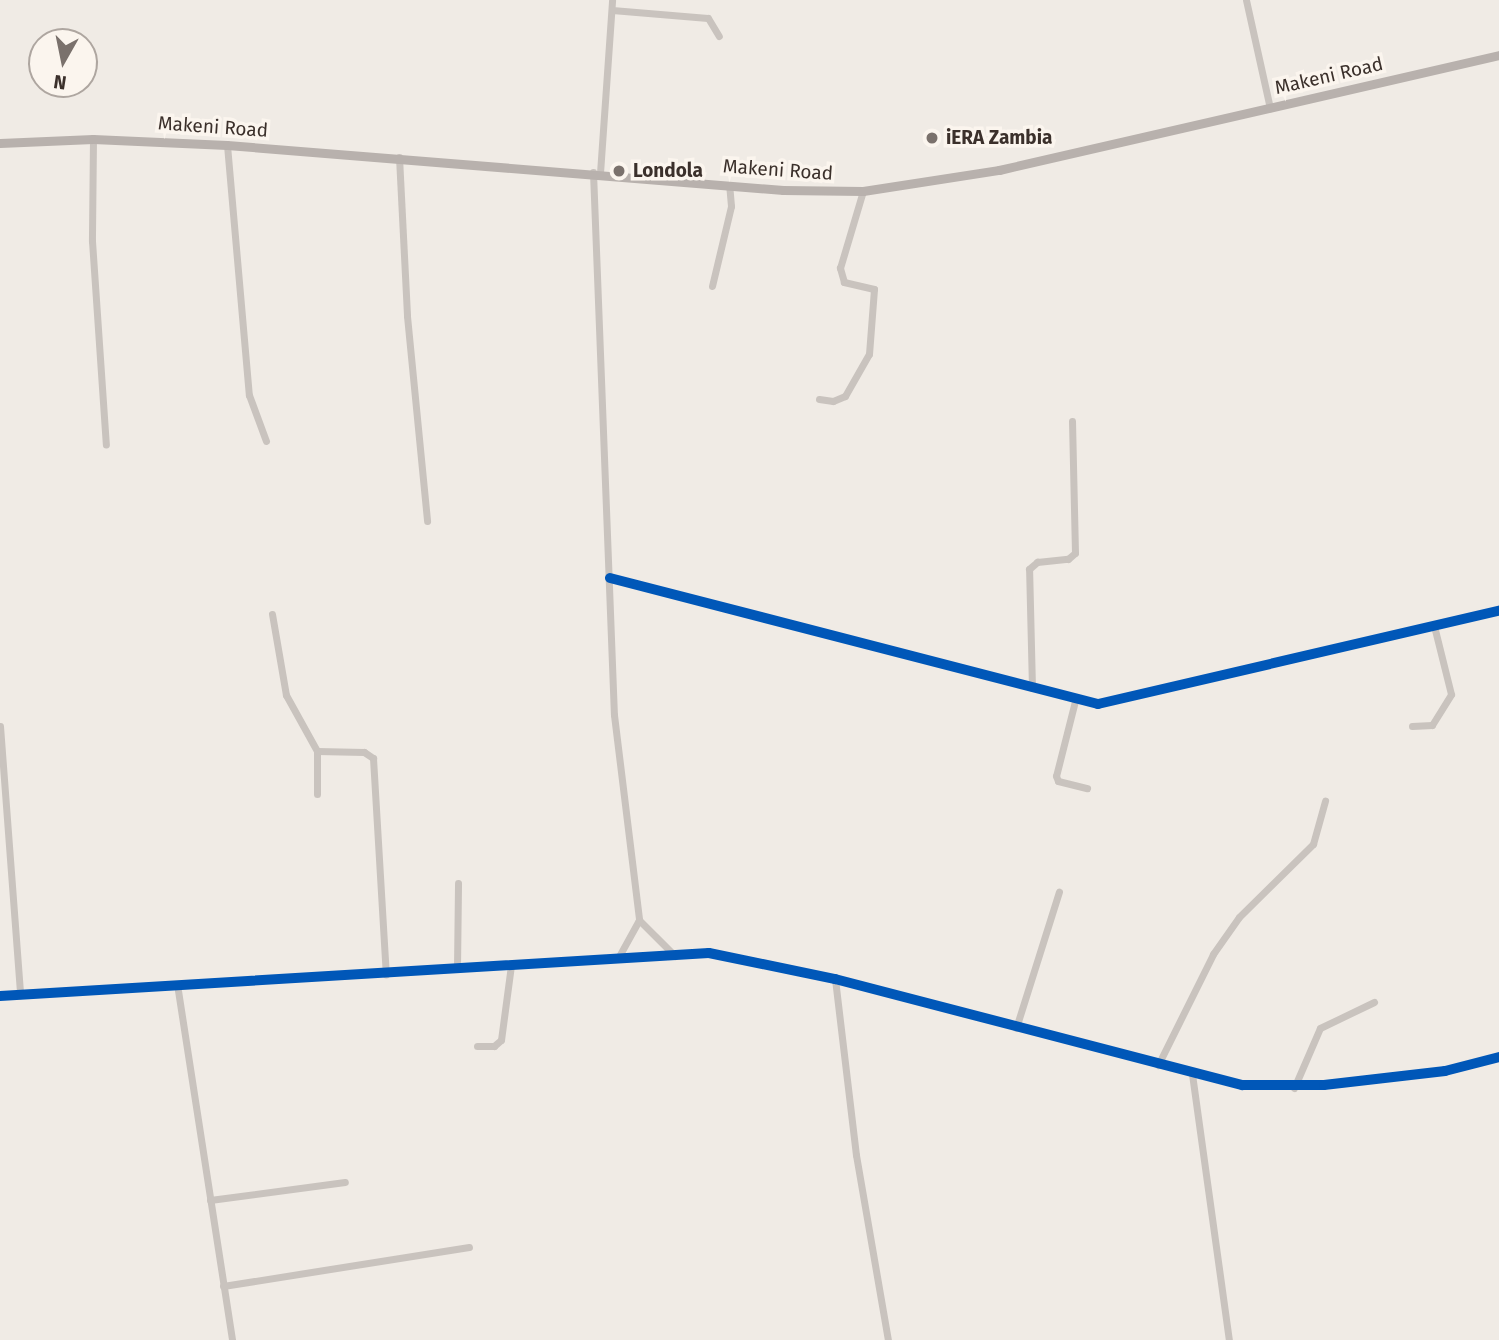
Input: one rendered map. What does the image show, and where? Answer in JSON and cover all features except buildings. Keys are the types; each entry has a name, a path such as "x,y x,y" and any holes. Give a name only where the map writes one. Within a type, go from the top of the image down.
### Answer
{"main road":[{"name":"Makeni Road","path":"0,143 93,139 227,145 729,185 863,191 952,180 1499,55"}],"street":[{"path":"612,0 596,173 614,715 639,920 618,958"},
{"path":"1246,0 1270,108"},
{"path":"612,10 708,18 719,36"},
{"path":"93,139 92,241 106,445"},
{"path":"227,145 249,396 266,441"},
{"path":"398,157 407,316 427,521"},
{"path":"712,286 731,206 729,185"},
{"path":"819,399 833,401 845,396 864,368 871,343 874,289 844,282 840,268 863,191"},
{"path":"1032,688 1029,569 1037,562 1068,559 1075,553 1072,421"},
{"path":"610,578 1075,701 1098,704 1499,611"},
{"path":"272,614 286,695 317,751 317,794"},
{"path":"1412,726 1433,725 1451,694 1434,626"},
{"path":"1075,701 1056,776 1058,781 1087,788"},
{"path":"0,726 20,995"},
{"path":"317,751 364,752 373,758 386,975"},
{"path":"1158,1065 1213,954 1239,917 1313,844 1325,801"},
{"path":"457,968 458,883"},
{"path":"1016,1028 1059,892"},
{"path":"639,920 675,956"},
{"path":"0,996 720,954 835,979 1242,1085 1294,1088 1445,1071 1499,1057"},
{"path":"477,1045 494,1046 500,1040 510,965"},
{"path":"835,979 856,1154 888,1340"},
{"path":"177,984 232,1340"},
{"path":"1294,1088 1320,1028 1374,1002"},
{"path":"1192,1074 1229,1340"},
{"path":"210,1200 345,1182"},
{"path":"223,1286 469,1247"}],"cycle path":[{"path":"610,578 1098,704 1499,611"},
{"path":"0,996 709,953 835,979 1242,1085 1324,1085 1445,1071 1499,1057"}],"place":[{"name":"iERA Zambia","path":"932,138"},
{"name":"Londola","path":"619,171"}]}
